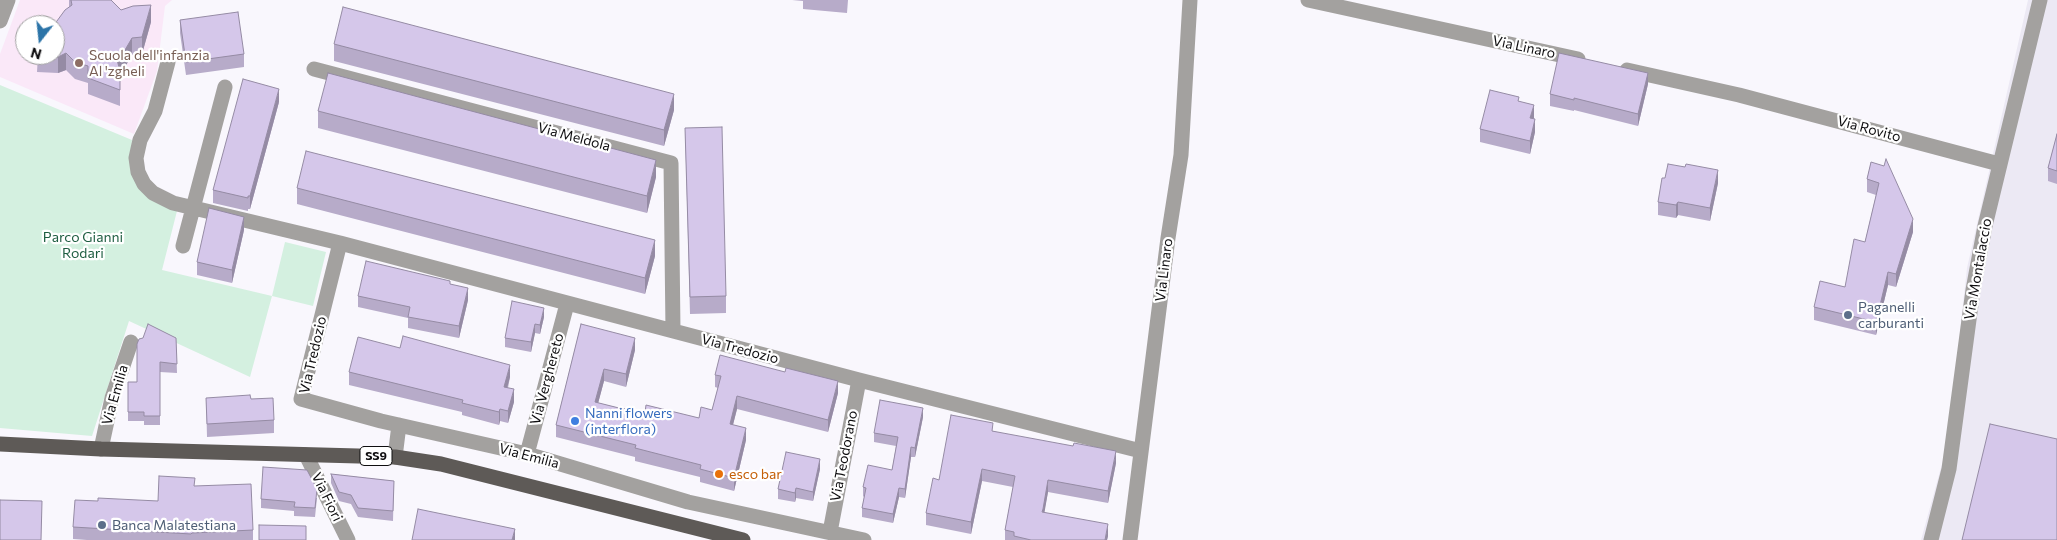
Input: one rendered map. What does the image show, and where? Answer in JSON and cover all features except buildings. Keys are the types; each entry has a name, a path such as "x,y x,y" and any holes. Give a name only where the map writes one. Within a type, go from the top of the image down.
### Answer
{"main road":[{"name":"Via Emilia","path":"0,444 101,449 395,457 441,464 743,540"}],"street":[{"path":"0,21 8,0"},
{"name":"Via Linaro","path":"1130,540 1168,238 1181,155 1190,0"},
{"name":"Via Linaro","path":"1308,0 1595,63"},
{"name":"Via Montalaccio","path":"1930,540 1949,469 1973,290 1999,164 2040,0"},
{"name":"Via Tredozio","path":"168,62 155,111 140,140 136,158 138,172 144,184 153,193 173,203 340,243 859,380 1141,451"},
{"name":"Via Rovito","path":"1614,67 1739,95 1999,164"},
{"name":"Via Meldola","path":"314,69 671,163 673,331"},
{"path":"183,246 225,87"},
{"name":"Via Tredozio","path":"340,243 301,399 399,425"},
{"name":"Via Verghereto","path":"527,454 567,304"},
{"name":"Via Emilia","path":"101,449 112,398 131,342"},
{"name":"Via Teodorano","path":"830,532 859,380"},
{"path":"395,457 399,425"},
{"name":"Via Emilia","path":"399,425 527,454 688,502 864,540"},
{"name":"Via Fiori","path":"306,455 348,540"},
{"path":"680,524 688,502"}],"shaded area":[{"name":"Scuola dell'infanzia Al 'zgheli","path":"20,0 172,0 165,6 157,71 134,134 0,77 0,54"},
{"path":"2028,0 2057,0 2057,540 1921,540 1948,442 1967,268"}],"green space":[{"name":"Parco Gianni Rodari","path":"0,85 132,140 133,168 177,211 162,270 272,296 250,377 129,321 92,436 0,428"},
{"path":"285,242 326,252 313,306 272,296"}],"place":[{"name":"Scuola dell'infanzia Al 'zgheli","path":"79,63"},
{"name":"Paganelli carburanti","path":"1848,315"},
{"name":"Nanni flowers (interflora)","path":"575,421"},
{"name":"esco bar","path":"719,474"},
{"name":"Banca Malatestiana","path":"102,525"}]}
